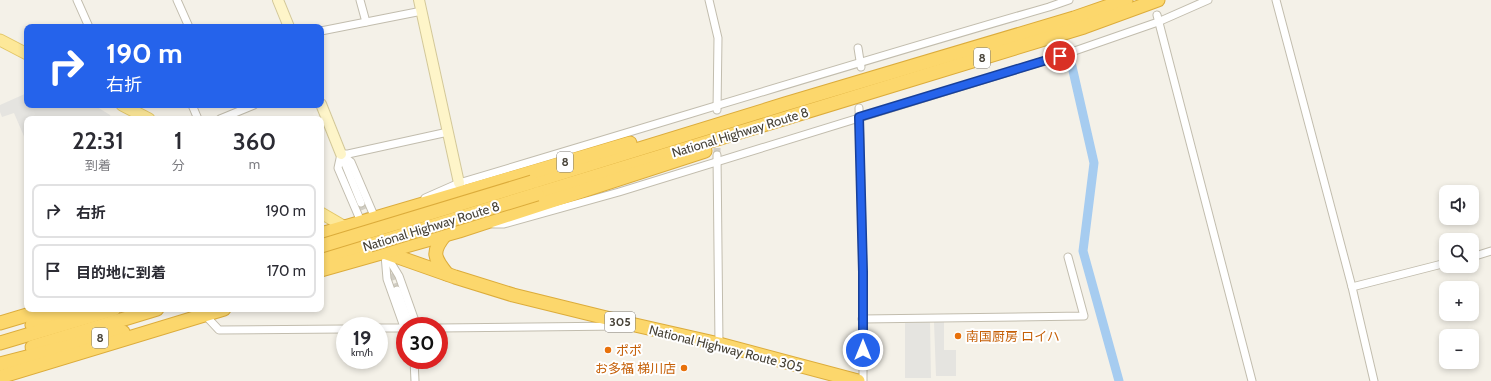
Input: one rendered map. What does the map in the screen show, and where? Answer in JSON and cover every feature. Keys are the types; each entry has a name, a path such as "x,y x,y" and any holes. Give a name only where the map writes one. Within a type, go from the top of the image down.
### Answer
{"highway":[{"name":"National Highway Route 8","path":"324,258 784,104 1074,18 1126,0"},
{"name":"National Highway Route 8","path":"324,245 804,112 1084,27 1158,0"},
{"name":"8","path":"324,233 771,101 784,104"},
{"name":"8","path":"324,269 478,225 692,156 742,138 804,112"},
{"name":"National Highway Route 305","path":"345,227 384,252 513,295 719,344 858,381"},
{"path":"445,235 437,245 435,253 437,262 447,274"},
{"path":"324,277 343,264"},
{"path":"0,323 37,312"},
{"path":"0,336 69,312"},
{"name":"8","path":"0,343 104,312"},
{"name":"8","path":"0,357 147,312"},
{"name":"8","path":"0,364 202,312"},
{"path":"0,377 202,312"}],"main road":[{"path":"0,40 24,52"},
{"path":"128,108 143,116"},
{"path":"324,215 345,227"}],"street":[{"path":"77,0 88,24"},
{"path":"177,0 188,24"},
{"path":"278,0 287,24"},
{"path":"360,0 366,22"},
{"path":"419,0 459,183"},
{"path":"709,0 718,38 717,108"},
{"path":"403,209 459,183 717,108 1069,0"},
{"path":"478,225 504,224 619,192 717,158 1060,56 1157,18 1208,0"},
{"path":"1276,0 1352,287 1374,381"},
{"path":"324,29 422,11"},
{"path":"1157,18 1252,381"},
{"path":"858,48 861,64"},
{"path":"227,116 246,108"},
{"path":"323,108 361,203"},
{"path":"859,108 863,381"},
{"path":"340,154 348,154 448,132"},
{"path":"340,154 351,162 376,218 384,252 387,278 401,317"},
{"path":"340,154 338,168 361,222 384,252 399,276 414,317"},
{"path":"717,158 719,344"},
{"path":"1479,255 1491,251"},
{"path":"862,319 1084,316 1068,257"},
{"path":"1352,287 1439,265"},
{"path":"397,290 407,317"},
{"path":"202,312 220,330 336,329"},
{"path":"448,328 591,327 635,325"},
{"path":"414,369 415,381"}],"shaded area":[{"path":"24,94 24,108 99,108 110,116 24,116 24,136 14,113 2,117 0,105"},
{"path":"930,321 931,378 905,378 905,322"},
{"path":"934,322 944,322 944,350 956,350 956,376 936,376"}],"waterway":[{"path":"1071,62 1094,163 1083,251 1119,381"}],"tunnel":[{"path":"717,137 717,155"},
{"path":"361,203 369,221"},
{"path":"387,264 397,290"}],"place":[{"name":"南国厨房 ロイハ","path":"958,336"},
{"name":"ポポ","path":"608,350"},
{"name":"お多福 梯川店","path":"684,368"}],"route":[{"path":"863,350 863,272 859,117 1060,56"}]}
